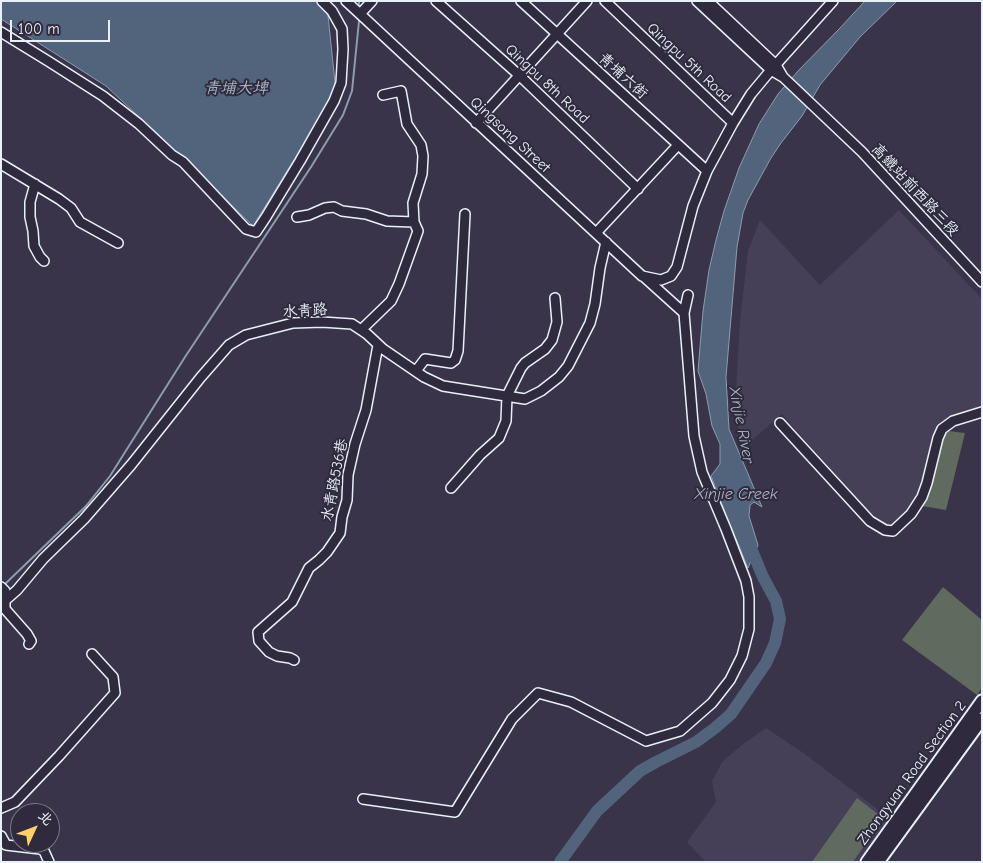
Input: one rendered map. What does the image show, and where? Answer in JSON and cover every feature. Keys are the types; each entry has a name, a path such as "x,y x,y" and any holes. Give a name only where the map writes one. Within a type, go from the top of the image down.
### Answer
{"main road":[{"name":"Zhongyuan Road Section 2","path":"867,862 982,701"},
{"name":"Zhongyuan Road Section 2","path":"878,862 982,719"}],"street":[{"path":"1,32 103,96 183,162 246,229 256,232 300,162 334,101 341,83 342,29 332,11 322,1"},
{"name":"Qingsong Street","path":"346,1 476,123 684,312"},
{"path":"360,14 372,1"},
{"name":"Qingpu 8th Road","path":"436,1 520,76 638,188"},
{"name":"青埔六街","path":"521,1 707,171"},
{"path":"476,123 587,1"},
{"name":"Qingpu 5th Road","path":"604,1 733,123"},
{"path":"697,1 773,67"},
{"path":"708,1 773,67"},
{"path":"643,276 661,280 671,276 677,267 693,206 707,171 733,123 751,94 773,67 833,1"},
{"name":"高鐵站前西路三段","path":"773,67 862,152 982,282"},
{"path":"360,330 391,301 418,231 414,222 414,203 422,174 424,156 421,145 407,124 401,91 383,94"},
{"path":"596,233 678,145"},
{"path":"1,164 59,199 71,208 80,222 118,243"},
{"path":"35,184 30,202 30,217 34,246 44,262"},
{"path":"296,217 334,207 342,211 366,214 387,221 414,222"},
{"path":"416,371 425,359 451,362 456,360 465,214"},
{"name":"水青路","path":"3,603 84,519 131,465 229,345 246,335 293,323 352,324 424,377 443,386 525,399 541,391 559,377 568,366 590,323 606,242"},
{"path":"362,800 455,812 512,719 538,693 571,702 646,742 680,731 712,703 730,680 742,656 749,629 749,597 746,581 702,472 694,436 684,312 688,295"},
{"path":"451,488 498,438 506,421 507,396 525,363 545,349 552,340 557,322 555,298"},
{"name":"水青路536巷","path":"294,660 269,652 259,641 258,632 292,602 309,568 327,552 340,533 347,500 348,475 355,444 366,410 378,345"},
{"path":"780,423 870,521 885,530 893,531 911,514 922,497 942,429 953,421 982,412"},
{"path":"3,589 5,608 27,634 31,641 29,644"},
{"path":"1,808 15,802 115,693 112,678 92,654"},
{"path":"1,836 6,845 44,851 49,862"}],"shaded area":[{"path":"899,210 982,299 982,408 943,420 926,460 919,495 914,505 895,524 888,527 878,523 782,414 740,451 736,388 740,321 748,250 760,220 820,285"},
{"path":"948,431 965,433 946,510 922,506 941,442"},
{"path":"943,587 982,620 982,688 977,695 902,640"},
{"path":"766,728 805,754 881,812 886,823 859,862 704,862 687,842 716,802 712,781 722,762"},
{"path":"857,798 883,818 853,862 812,862"}],"water":[{"name":"青埔大埤","path":"1,1 315,1 327,6 336,92 253,226 106,86 1,19"},
{"name":"Xinjie Creek","path":"865,1 897,1 860,37 820,85 802,116 771,158 743,213 737,247 726,377 729,429 762,507 754,502 750,505 749,516 758,545 748,568 711,476 720,464 720,444 712,426 706,394 698,371 703,311 709,270 724,211 739,168 759,124 778,94"}],"waterway":[{"path":"3,586 86,506 110,476 185,357 311,167 343,115 352,91 359,21"},
{"name":"Xinjie River","path":"560,862 597,811 640,771 696,742 731,714 766,663 775,643 780,619 776,601 763,577 748,541"}]}
